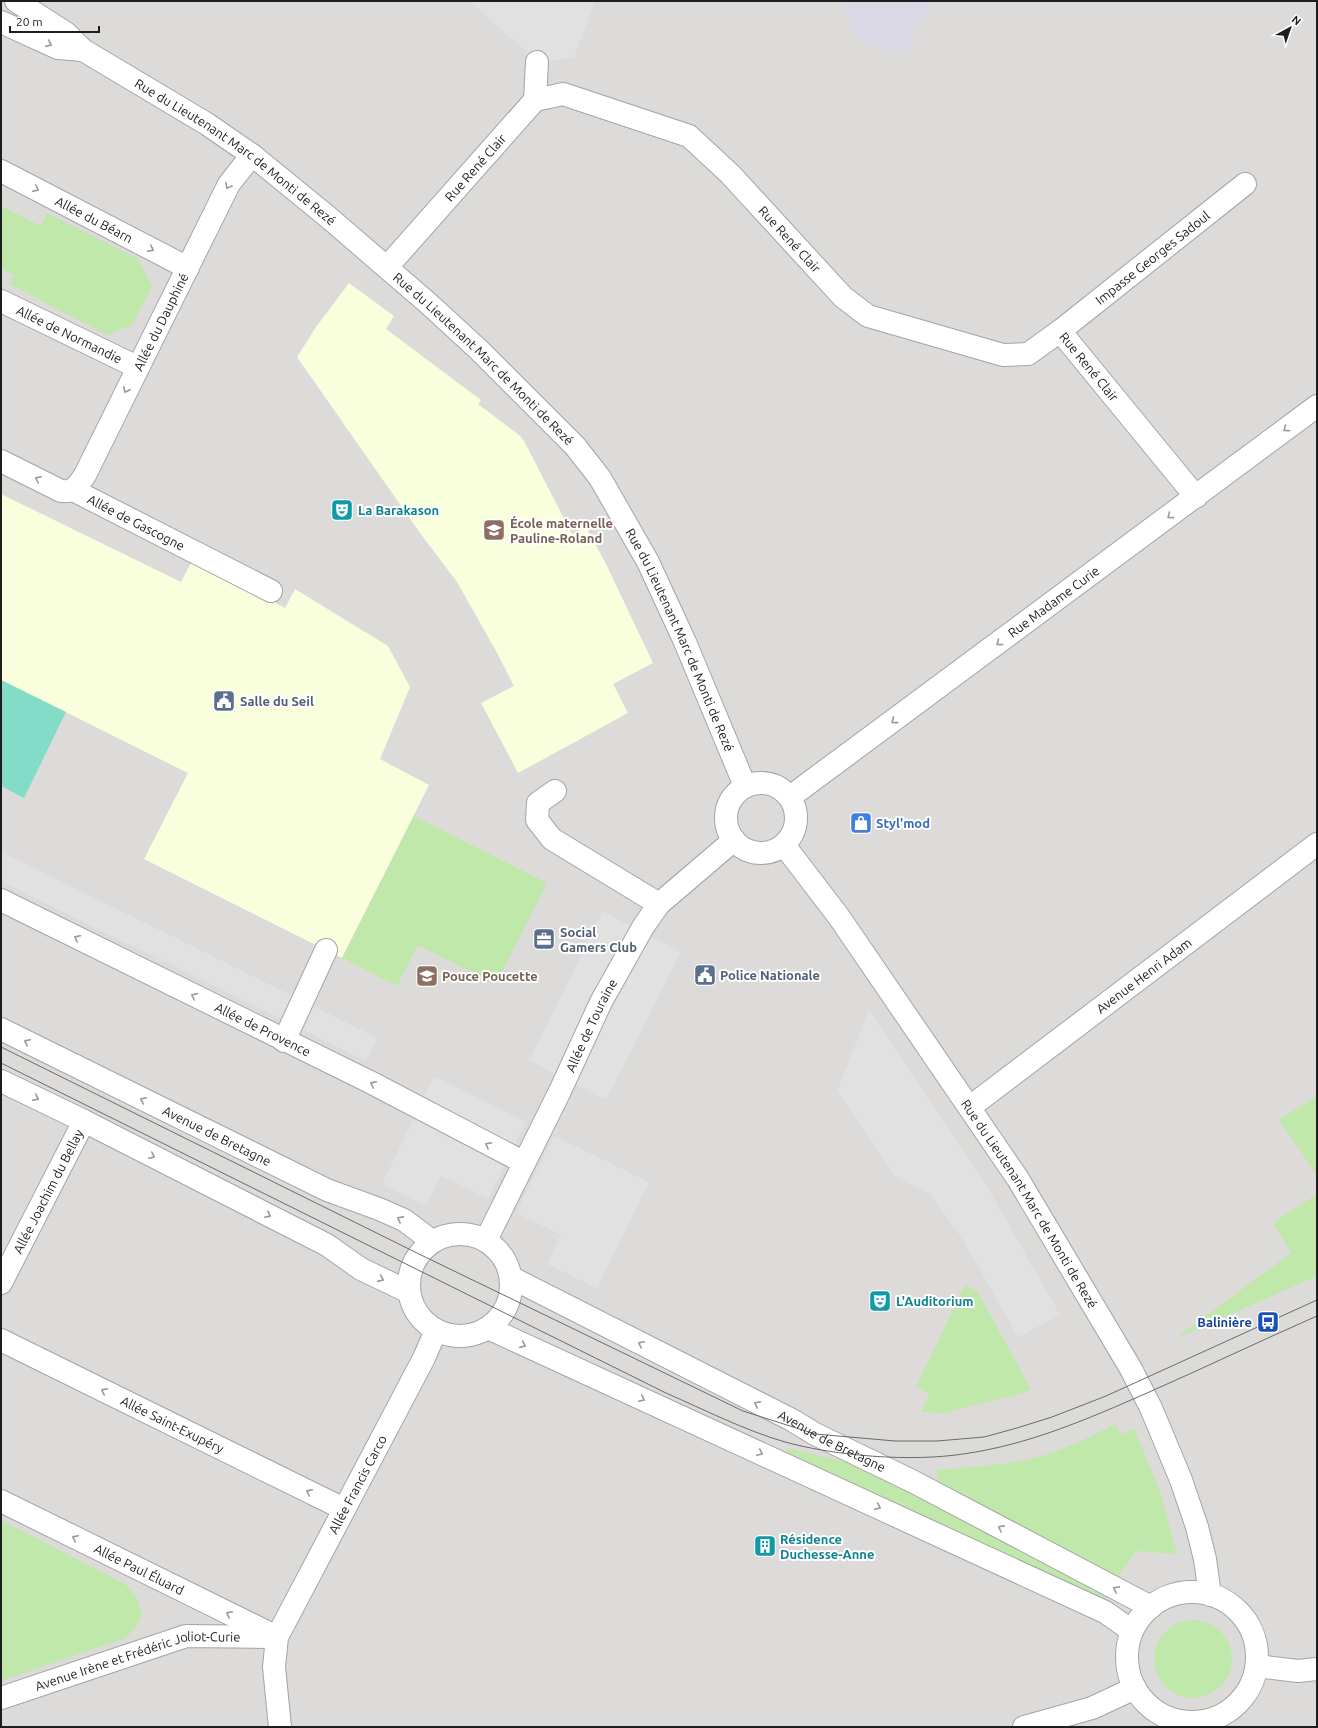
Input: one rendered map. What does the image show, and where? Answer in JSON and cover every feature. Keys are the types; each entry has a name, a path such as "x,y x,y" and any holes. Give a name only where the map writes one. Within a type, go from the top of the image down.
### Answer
{"street":[{"name":"Rue du Lieutenant Marc de Monti de Rezé","path":"16,1 66,33 83,50 206,124 252,155 387,266 479,350 575,446 600,478 648,562 685,642 745,786"},
{"name":"Rue du Lieutenant Marc de Monti de Rezé","path":"1,22 58,48 83,50"},
{"path":"535,100 536,62"},
{"name":"Rue René Clair","path":"387,266 535,100 563,94 690,136 730,174 843,296 868,316 1003,355 1028,354 1060,331 1196,497"},
{"name":"Allée du Dauphiné","path":"73,490 85,475 137,367 229,184 252,155"},
{"name":"Allée du Béarn","path":"1,171 188,268"},
{"name":"Impasse Georges Sadoul","path":"1060,331 1245,184"},
{"name":"Allée de Normandie","path":"1,301 137,367"},
{"name":"Rue Madame Curie","path":"790,797 1317,406"},
{"name":"Allée de Gascogne","path":"1,461 61,491 67,492 73,490 271,591"},
{"path":"754,783 775,784 790,797 795,806 797,817 796,827 784,845 775,851 764,853 753,852 742,848 734,840 726,821 730,801 736,792 745,786 754,783"},
{"path":"555,791 538,803 537,814 537,820 552,839 659,904"},
{"name":"Allée de Touraine","path":"486,1240 523,1162 560,1091 601,1002 633,943 659,904 734,840"},
{"name":"Avenue Henri Adam","path":"970,1107 1317,844"},
{"name":"Rue du Lieutenant Marc de Monti de Rezé","path":"784,845 839,917 1018,1179 1144,1394 1181,1480 1197,1527 1205,1559 1210,1595"},
{"name":"Allée de Provence","path":"1,900 284,1041 370,1082 523,1162"},
{"path":"284,1041 326,950"},
{"name":"Avenue de Bretagne","path":"1,1029 327,1190 380,1209 404,1220 432,1241"},
{"path":"1,1081 84,1121 327,1245 361,1269 409,1292"},
{"name":"Allée Joachim du Bellay","path":"1,1283 84,1121"},
{"path":"460,1233 474,1235 486,1240 504,1258 512,1278 508,1306 501,1316 488,1328 477,1334 455,1336 436,1330 419,1315 411,1300 409,1292 409,1279 413,1263 419,1254 432,1241 445,1235 460,1233"},
{"name":"Avenue de Bretagne","path":"512,1278 792,1420 815,1434 914,1482 1151,1607"},
{"path":"488,1328 1105,1612 1132,1631"},
{"name":"Allée Francis Carco","path":"277,1637 424,1358 436,1330"},
{"name":"Allée Saint-Exupéry","path":"1,1340 344,1509"},
{"name":"Allée Paul Éluard","path":"1,1501 277,1637"},
{"path":"1188,1592 1210,1595 1228,1603 1244,1618 1255,1639 1257,1666 1252,1684 1245,1696 1236,1705 1222,1715 1206,1721 1185,1725 1156,1712 1146,1703 1135,1688 1129,1674 1127,1655 1132,1631 1141,1617 1151,1607 1163,1599 1177,1594 1188,1592"},
{"name":"Avenue Irène et Frédéric Joliot-Curie","path":"1,1698 186,1636 277,1637"},
{"path":"277,1637 274,1667 280,1727"},
{"path":"1257,1666 1298,1671 1317,1669"},
{"path":"1024,1727 1092,1708 1135,1688"}],"shaded area":[{"path":"1,1 1317,1 1317,1727 1,1727"},
{"path":"470,1 595,1 574,58 537,62"},
{"path":"843,1 929,1 930,4 906,50 894,55 858,39 849,23"},
{"name":"École maternelle Pauline-Roland","path":"349,283 394,316 386,329 481,400 478,404 519,435 524,441 572,534 586,527 607,566 653,663 613,684 628,713 518,773 481,703 514,686 496,651 457,582 420,533 297,357 316,327"},
{"path":"1,494 181,582 193,559 285,608 295,589 388,646 410,687 380,759 429,785 342,958 144,859 188,773 1,680"},
{"path":"1,852 378,1038 366,1061 1,881"},
{"path":"603,912 681,952 606,1100 529,1060"},
{"path":"869,1010 987,1186 1060,1315 1018,1337 963,1240 930,1194 895,1176 837,1091"},
{"path":"434,1076 526,1122 488,1199 441,1176 426,1206 382,1184"},
{"path":"554,1136 649,1182 597,1288 547,1264 561,1235 516,1213"}],"green space":[{"path":"1,206 41,226 47,213 138,259 152,286 132,325 107,335 10,284 14,275 1,268"},
{"path":"1,680 66,712 24,798 1,786"},
{"path":"414,816 547,883 496,984 418,945 397,986 342,958"},
{"path":"1317,1096 1317,1175 1279,1120"},
{"path":"1317,1194 1317,1276 1175,1339 1291,1253 1273,1223"},
{"path":"965,1285 977,1291 1031,1389 1023,1393 943,1413 921,1412 930,1394 916,1387"},
{"path":"1115,1424 1121,1434 1134,1429 1160,1491 1177,1554 1136,1551 1115,1580 941,1490 936,1470 977,1467 1045,1455 1072,1445"},
{"path":"788,1448 837,1460 857,1462 1109,1594 1104,1601 783,1457"},
{"path":"1,1520 125,1584 137,1598 142,1614 136,1628 125,1638 1,1681"},
{"path":"1193,1620 1208,1623 1221,1631 1229,1644 1232,1659 1229,1674 1221,1687 1208,1695 1193,1698 1178,1695 1165,1687 1157,1674 1154,1659 1157,1644 1165,1631 1178,1623"}],"tram line":[{"path":"1,1047 419,1254 743,1411 815,1434 895,1441 937,1441 984,1437 1052,1417 1106,1396 1317,1300"},
{"path":"1,1063 666,1393 755,1432 805,1447 850,1454 920,1457 963,1454 1011,1444 1057,1430 1102,1412 1168,1384 1317,1316"}],"place":[{"name":"La Barakason","path":"342,510"},
{"name":"École maternelle Pauline-Roland","path":"494,530"},
{"name":"Salle du Seil","path":"224,701"},
{"name":"Styl'mod","path":"861,823"},
{"name":"Social Gamers Club","path":"544,939"},
{"name":"Police Nationale","path":"705,975"},
{"name":"Pouce Poucette","path":"427,976"},
{"name":"L'Auditorium","path":"880,1301"},
{"name":"Balinière","path":"1268,1322"},
{"name":"Résidence Duchesse-Anne","path":"765,1546"}]}
